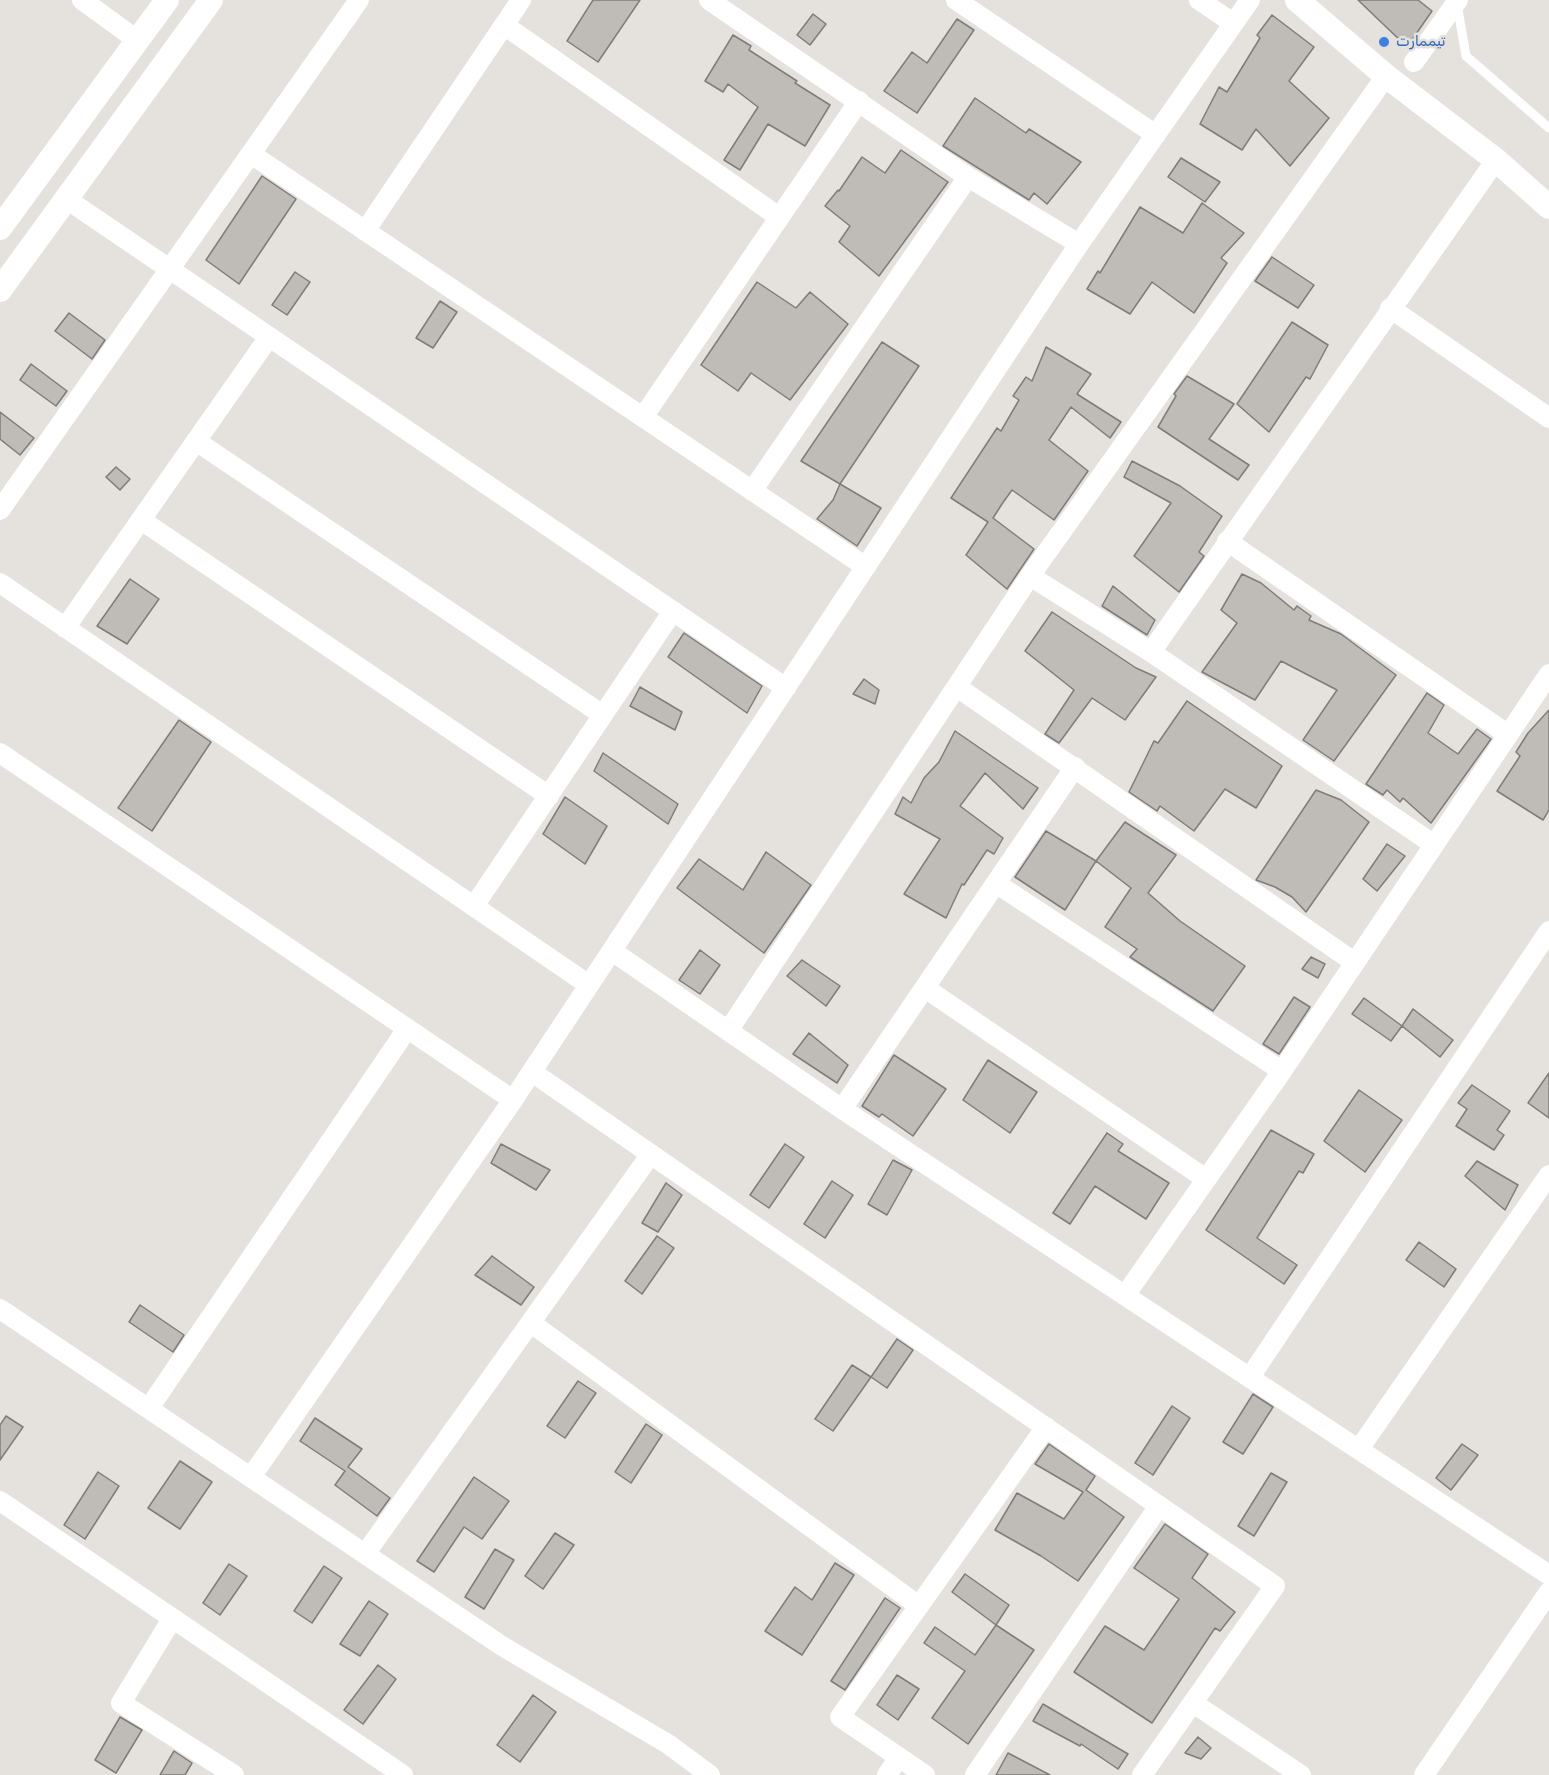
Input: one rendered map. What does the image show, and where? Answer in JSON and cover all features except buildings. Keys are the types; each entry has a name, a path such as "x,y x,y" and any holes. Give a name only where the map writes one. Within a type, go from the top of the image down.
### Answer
{"street":[{"path":"82,0 137,40"},
{"path":"0,228 167,0"},
{"path":"0,290 211,0"},
{"path":"0,510 359,0"},
{"path":"365,231 521,0"},
{"path":"709,0 968,177 1079,244"},
{"path":"956,0 1156,135"},
{"path":"1199,0 1233,23"},
{"path":"251,1477 532,1072 1079,244 1250,0"},
{"path":"1297,0 1386,76 1496,160 1549,207"},
{"path":"1414,62 1458,1"},
{"path":"504,25 779,217"},
{"path":"728,1031 1030,576 1386,76"},
{"path":"643,417 859,101"},
{"path":"251,154 867,567"},
{"path":"1151,652 1390,308 1496,160"},
{"path":"752,491 968,177"},
{"path":"65,198 786,688"},
{"path":"1390,308 1549,418"},
{"path":"65,628 269,337"},
{"path":"196,441 603,715"},
{"path":"141,520 549,796"},
{"path":"1227,541 1507,734"},
{"path":"1030,576 1151,652 1433,844"},
{"path":"0,583 590,985"},
{"path":"474,906 673,611"},
{"path":"1126,1294 1282,1071 1549,674"},
{"path":"957,687 1354,962"},
{"path":"2,759 513,1100"},
{"path":"842,1109 1075,767"},
{"path":"997,884 1282,1071"},
{"path":"1250,1377 1549,931"},
{"path":"612,951 842,1109 1126,1294 1549,1575"},
{"path":"925,988 1206,1179"},
{"path":"149,1408 407,1029"},
{"path":"532,1072 1275,1586 1142,1775"},
{"path":"365,1554 651,1154"},
{"path":"1359,1449 1549,1175"},
{"path":"0,1309 502,1646 668,1744 710,1775"},
{"path":"531,1323 919,1605"},
{"path":"925,1775 840,1717 1046,1427"},
{"path":"0,1501 404,1775"},
{"path":"975,1775 1159,1506"},
{"path":"1424,1775 1549,1592"},
{"path":"172,1619 121,1703 234,1775"},
{"path":"1193,1703 1301,1775"},
{"path":"887,1775 899,1757"}],"lane":[{"path":"1458,1 1466,56 1549,128"}],"place":[{"name":"تیممارت","path":"1384,42"}]}
